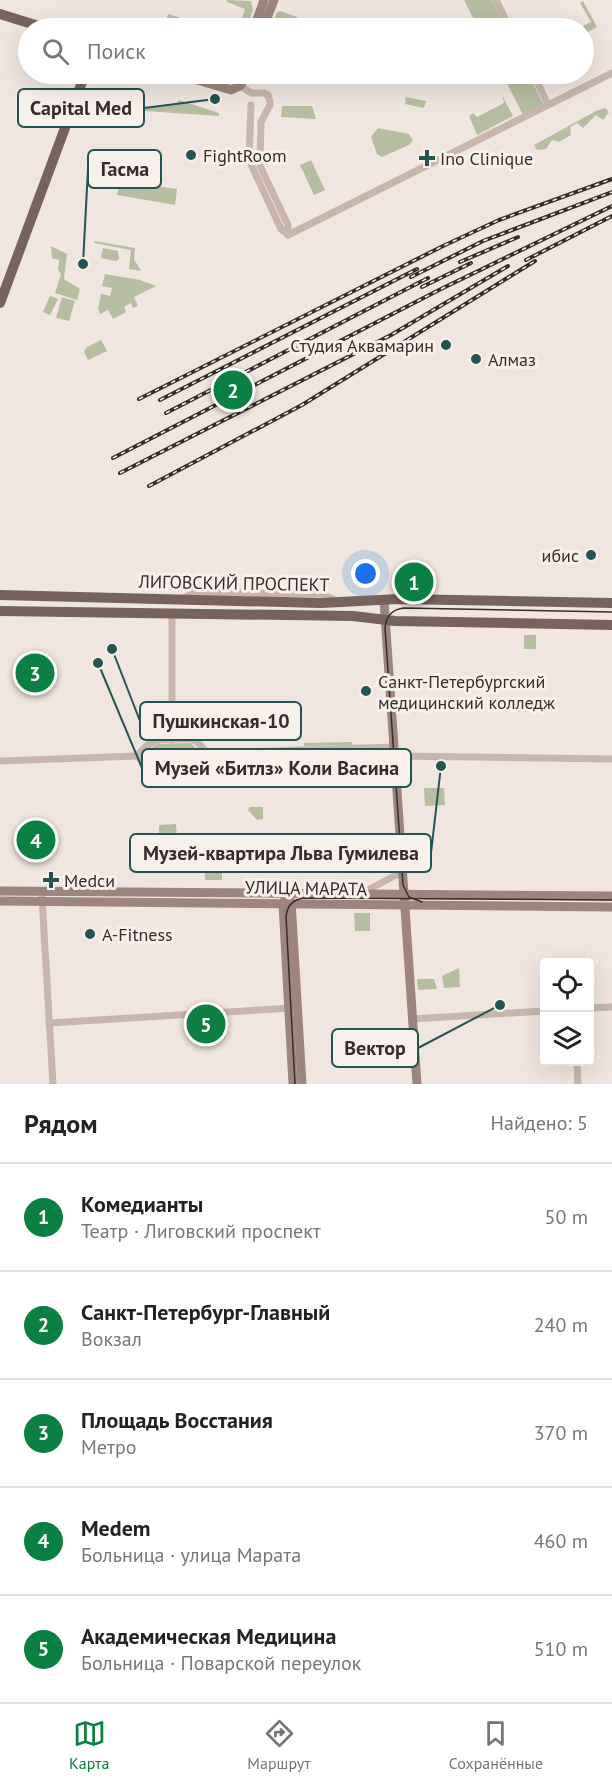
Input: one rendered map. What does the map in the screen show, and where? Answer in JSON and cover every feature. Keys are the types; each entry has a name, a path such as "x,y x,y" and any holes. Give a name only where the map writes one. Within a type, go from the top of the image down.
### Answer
{"main road":[{"path":"0,14 18,20"},
{"path":"0,303 81,84"},
{"name":"ЛИГОВСКИЙ ПРОСПЕКТ","path":"0,596 182,598 321,603 337,601 382,608 395,621 612,625"},
{"path":"69,611 70,597"},
{"name":"ЛИГОВСКИЙ ПРОСПЕКТ","path":"0,610 370,617 398,599 612,603"}],"street":[{"path":"260,18 270,0"},
{"path":"266,18 270,0"},
{"path":"496,0 505,18"},
{"path":"594,82 612,73"},
{"path":"210,84 227,89 234,89 236,84"},
{"path":"245,84 251,93 250,163 281,229 288,235"},
{"path":"537,84 548,104"},
{"path":"288,235 589,84"},
{"path":"251,93 268,95 270,104 261,122 260,166 288,225 288,235"},
{"path":"382,608 417,1084"},
{"path":"172,613 172,740"},
{"path":"140,756 150,742 190,739 196,741 205,755"},
{"path":"0,761 140,756 150,767 156,767 191,766 205,755 394,751 612,759"},
{"name":"УЛИЦА МАРАТА","path":"360,894 402,872"},
{"name":"УЛИЦА МАРАТА","path":"0,891 612,896"},
{"path":"41,891 53,1084"},
{"path":"287,894 293,1008 293,1084"},
{"name":"УЛИЦА МАРАТА","path":"0,901 612,907"},
{"path":"594,1008 612,1007"},
{"path":"49,1023 293,1008"},
{"path":"293,1008 302,1084"},
{"path":"412,1019 540,1011"},
{"path":"577,1066 578,1084"}],"green space":[{"path":"227,0 251,1 253,10 250,18 242,18 245,9"},
{"path":"464,0 492,0 501,18 473,18"},
{"path":"583,1 592,18 589,18 580,3"},
{"path":"280,11 297,18 275,18 277,12"},
{"path":"168,14 181,18 167,18"},
{"path":"507,84 533,84 544,105 523,115"},
{"path":"502,95 513,116 477,135 469,116 473,113 477,117 504,103"},
{"path":"406,97 426,101 424,108 405,104"},
{"path":"179,100 219,113 219,116 145,111 145,108 177,104"},
{"path":"282,106 312,106 316,119 281,117"},
{"path":"605,108 609,112 603,120 596,115 583,128 577,123 570,127 571,135 559,142 552,140 546,149 537,150 534,145 596,111"},
{"path":"378,128 409,134 413,140 409,145 382,157 377,154 371,137"},
{"path":"311,160 325,190 314,195 300,165"},
{"path":"120,181 177,189 175,205 117,195"},
{"path":"94,241 135,248 134,259 141,271 129,269 131,250 94,243"},
{"path":"51,246 67,254 64,279 80,289 77,300 55,293 61,274 58,270 59,260 52,258"},
{"path":"103,248 118,251 119,259 116,261 101,258"},
{"path":"105,274 140,280 156,286 134,297 138,306 133,308 131,303 124,307 126,312 113,319 108,310 100,314 98,309 101,294 110,296 112,288 102,286"},
{"path":"50,296 58,299 50,315 43,312"},
{"path":"62,297 75,301 69,321 56,318"},
{"path":"101,340 107,351 88,360 84,352 87,347"},
{"path":"524,635 536,635 536,649 524,649"},
{"path":"514,700 533,700 532,712 514,712"},
{"path":"352,742 353,745 304,746 304,743"},
{"path":"190,743 198,753 195,758 186,763 156,763 150,757 151,748 157,744"},
{"path":"424,788 444,788 445,805 425,806"},
{"path":"250,807 263,807 263,819 257,820 248,810"},
{"path":"176,824 177,838 159,838 159,825"},
{"path":"204,855 222,855 222,880 205,880"},
{"path":"354,913 370,913 370,931 355,931"},
{"path":"459,968 460,987 444,988 442,976"},
{"path":"417,979 434,979 437,989 418,990"}],"tram line":[{"path":"422,902 409,897 403,885 385,628 389,617 393,612 404,608 612,612"},
{"path":"295,1084 286,917 289,906 294,902 305,898 612,900"}],"railway":[{"path":"139,399 443,246 499,220 612,179"},
{"path":"411,277 483,241 612,192"},
{"path":"113,458 439,290 612,206"},
{"path":"526,260 612,216"},
{"path":"460,262 518,237"},
{"path":"149,486 302,405 535,261"},
{"path":"422,287 471,263"},
{"path":"120,473 391,335 508,266"},
{"path":"160,400 417,269"},
{"path":"166,413 428,278"}],"place":[{"name":"Capital Med","path":"215,99"},
{"name":"FightRoom","path":"191,155"},
{"name":"Ino Clinique","path":"427,158"},
{"name":"Гасма","path":"83,264"},
{"name":"Студия Аквамарин","path":"446,345"},
{"name":"Алмаз","path":"476,359"},
{"name":"Санкт-Петербург-Главный","path":"233,390"},
{"name":"ибис","path":"591,555"},
{"name":"Комедианты","path":"414,582"},
{"name":"Пушкинская-10","path":"112,649"},
{"name":"Музей «Битлз» Коли Васина","path":"98,663"},
{"name":"Площадь Восстания","path":"35,673"},
{"name":"Санкт-Петербургский медицинский колледж","path":"366,691"},
{"name":"Музей-квартира Льва Гумилева","path":"441,766"},
{"name":"Medem","path":"36,840"},
{"name":"Medси","path":"51,880"},
{"name":"A-Fitness","path":"90,934"},
{"name":"Вектор","path":"500,1005"},
{"name":"Академическая Медицина","path":"206,1024"}]}
